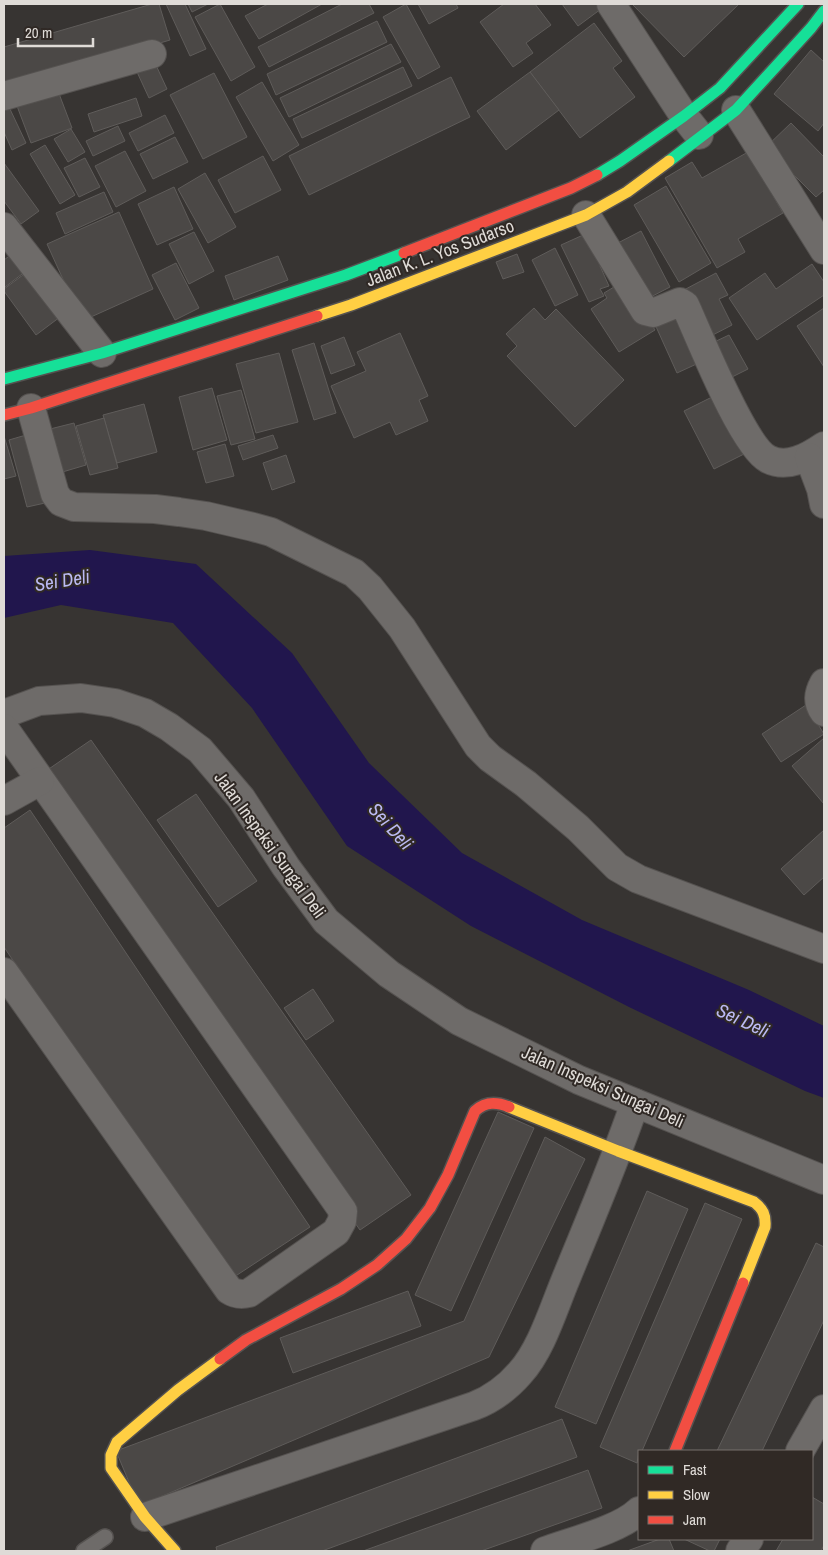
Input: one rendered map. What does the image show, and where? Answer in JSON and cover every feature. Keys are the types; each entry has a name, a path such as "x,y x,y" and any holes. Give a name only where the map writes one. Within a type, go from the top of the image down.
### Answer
{"main road":[{"name":"Jalan K. L. Yos Sudarso","path":"798,4 804,24"},
{"name":"Jalan K. L. Yos Sudarso","path":"4,379 102,353 354,272 571,188 620,161 684,116 804,24 824,11"},
{"name":"Jalan K. L. Yos Sudarso","path":"4,414 31,408 360,302 586,215 627,192 736,110 804,24"},
{"path":"310,286 320,315"},
{"path":"175,1551 145,1516 111,1468 111,1455 117,1442 178,1390 246,1340 341,1289 377,1265 406,1239 430,1208 448,1175 476,1109 488,1103 499,1103 618,1151 754,1202 762,1208 766,1221 764,1232 675,1450"}],"street":[{"path":"611,4 684,116 701,138"},
{"path":"4,96 152,54"},
{"path":"736,110 824,250"},
{"path":"586,215 645,311 653,313 680,302 685,305 728,400 761,454 768,459 786,463 817,452 824,504"},
{"path":"4,227 102,353"},
{"path":"31,408 55,494 61,502 74,507 155,509 206,516 271,532 354,573 370,588 402,628 478,746 490,758 526,784 578,828 617,867 638,879 824,949"},
{"path":"824,683 819,698 824,712"},
{"name":"Jalan Inspeksi Sungai Deli","path":"4,714 39,701 81,698 115,703 145,713 169,727 200,750 241,798 326,922 389,974 460,1021 578,1080 824,1180"},
{"path":"4,728 344,1211 336,1232 248,1293 234,1293 229,1290 4,972"},
{"path":"4,801 40,781"},
{"path":"145,1516 474,1406 488,1400 506,1388 522,1372 540,1342 618,1151 634,1103"},
{"path":"801,1450 824,1409"},
{"path":"545,1551 617,1525 633,1517 638,1512"},
{"path":"740,1551 748,1540"}],"lane":[{"path":"84,1551 105,1537"}],"water":[{"name":"Sei Deli","path":"90,550 196,564 292,653 369,763 462,853 582,920 749,990 824,1026 824,1098 805,1091 629,1007 471,926 347,846 252,708 173,623 61,605 4,618 4,556"}],"building":[{"path":"152,4 159,4 170,40 4,89 4,47"},
{"path":"166,4 185,4 206,49 190,56"},
{"path":"188,4 208,4 192,12"},
{"path":"220,4 255,67 231,81 195,17"},
{"path":"268,4 322,4 259,39 245,16"},
{"path":"342,4 369,4 374,13 269,67 258,47"},
{"path":"406,4 440,67 418,79 383,17"},
{"path":"418,4 456,4 458,8 429,24"},
{"path":"504,4 535,4 551,25 526,43 533,53 513,67 480,22"},
{"path":"562,4 597,4 601,9 578,26"},
{"path":"632,4 739,4 684,57"},
{"path":"377,21 387,42 276,95 267,74"},
{"path":"594,23 622,61 613,68 635,97 580,138 530,72"},
{"path":"391,44 401,62 289,117 280,98"},
{"path":"811,50 824,62 824,123 818,131 774,94"},
{"path":"155,63 167,89 149,98 137,72"},
{"path":"403,67 412,86 302,138 293,119"},
{"path":"530,72 559,110 506,150 477,111"},
{"path":"214,73 247,137 203,159 170,95"},
{"path":"451,77 470,117 309,195 289,156"},
{"path":"262,82 299,145 273,161 236,97"},
{"path":"58,91 72,128 31,143 17,106"},
{"path":"136,98 142,116 94,132 88,114"},
{"path":"9,107 26,143 12,150 4,132 4,109"},
{"path":"165,115 174,133 138,151 129,133"},
{"path":"791,123 824,157 824,190 816,197 766,147"},
{"path":"118,126 125,141 93,156 86,141"},
{"path":"71,129 85,152 68,162 54,139"},
{"path":"175,137 188,162 153,179 140,154"},
{"path":"45,145 75,195 60,204 30,154"},
{"path":"125,151 146,191 116,207 95,166"},
{"path":"748,152 783,213 738,239 745,252 717,268 665,178 692,162 702,178"},
{"path":"263,156 281,190 235,213 218,180"},
{"path":"85,158 100,187 79,197 64,168"},
{"path":"4,163 39,211 21,224 4,201"},
{"path":"205,173 236,227 208,243 178,189"},
{"path":"666,186 711,263 679,282 634,205"},
{"path":"174,187 193,229 157,245 138,204"},
{"path":"104,192 113,212 65,234 56,213"},
{"path":"119,212 153,289 82,321 47,244"},
{"path":"592,231 607,263 600,266 609,286 600,289 604,296 589,302 561,245"},
{"path":"641,231 670,287 643,301 614,245"},
{"path":"194,232 214,271 189,284 169,244"},
{"path":"555,248 578,295 555,306 532,260"},
{"path":"17,250 30,268 5,287 4,260"},
{"path":"517,254 524,272 503,279 496,262"},
{"path":"278,256 288,280 234,300 225,276"},
{"path":"176,263 199,308 175,320 152,275"},
{"path":"812,264 824,282 824,295 757,340 729,298 765,273 776,289"},
{"path":"31,269 64,314 36,335 4,291 4,289"},
{"path":"716,273 728,295 719,299 732,325 707,338 682,291"},
{"path":"624,281 655,330 619,352 591,309 607,298 604,293"},
{"path":"534,308 545,320 556,309 624,380 575,427 507,356 517,346 506,334"},
{"path":"824,308 824,367 797,326"},
{"path":"679,309 703,361 677,373 653,320"},
{"path":"400,333 428,396 419,400 428,421 396,435 390,422 354,438 331,386 366,371 357,352"},
{"path":"729,335 748,369 728,379 710,344"},
{"path":"344,337 355,365 331,374 321,346"},
{"path":"314,343 336,413 314,420 292,350"},
{"path":"279,353 298,422 256,433 236,364"},
{"path":"212,388 227,440 193,450 179,397"},
{"path":"241,390 255,439 231,445 217,396"},
{"path":"716,395 746,453 714,469 684,411"},
{"path":"144,404 157,452 117,463 103,415"},
{"path":"104,418 118,468 90,475 76,426"},
{"path":"74,423 86,465 59,473 46,430"},
{"path":"26,435 45,503 27,507 9,440"},
{"path":"273,435 278,448 243,460 238,446"},
{"path":"4,436 16,476 4,479"},
{"path":"225,444 234,476 206,483 197,452"},
{"path":"286,455 295,482 272,490 263,463"},
{"path":"806,705 824,734 781,762 762,734"},
{"path":"824,738 824,804 792,766"},
{"path":"91,740 411,1195 360,1230 40,775"},
{"path":"196,794 257,881 218,907 157,820"},
{"path":"30,810 310,1227 228,1281 4,947 4,828"},
{"path":"824,830 824,877 804,895 781,869"},
{"path":"313,989 334,1021 306,1040 284,1008"},
{"path":"498,1112 534,1128 451,1311 415,1295"},
{"path":"545,1137 585,1159 489,1357 139,1506 116,1451 464,1321"},
{"path":"647,1191 688,1209 596,1424 555,1407"},
{"path":"705,1203 742,1219 642,1450 638,1450 637,1463 600,1447"},
{"path":"816,1243 824,1247 824,1320 762,1450 717,1450"},
{"path":"408,1291 421,1326 293,1373 280,1338"},
{"path":"562,1419 577,1457 322,1551 217,1551 216,1547"},
{"path":"588,1470 602,1508 481,1551 363,1551"},
{"path":"813,1498 824,1504 824,1545 821,1551 776,1551 782,1540 813,1540"},
{"path":"657,1540 669,1540 674,1551 627,1551"},
{"path":"686,1540 720,1540 714,1551"}],"traffic: fast":[{"path":"597,175 684,116 720,88 798,4"},
{"path":"669,161 736,110 811,28 824,11"},
{"path":"4,379 102,353 346,275 404,253"}],"traffic: slow":[{"path":"317,316 351,305 586,215 627,192 669,161"},
{"path":"509,1107 618,1151 754,1202 763,1213 765,1227 743,1283"},
{"path":"175,1551 145,1517 111,1468 111,1455 117,1442 178,1390 220,1359"}],"traffic: jam":[{"path":"404,253 571,188 597,175"},
{"path":"4,415 317,316"},
{"path":"220,1359 246,1340 341,1289 377,1265 406,1239 430,1208 448,1175 475,1111 483,1105 492,1103 509,1107"},
{"path":"675,1450 743,1283"}]}
